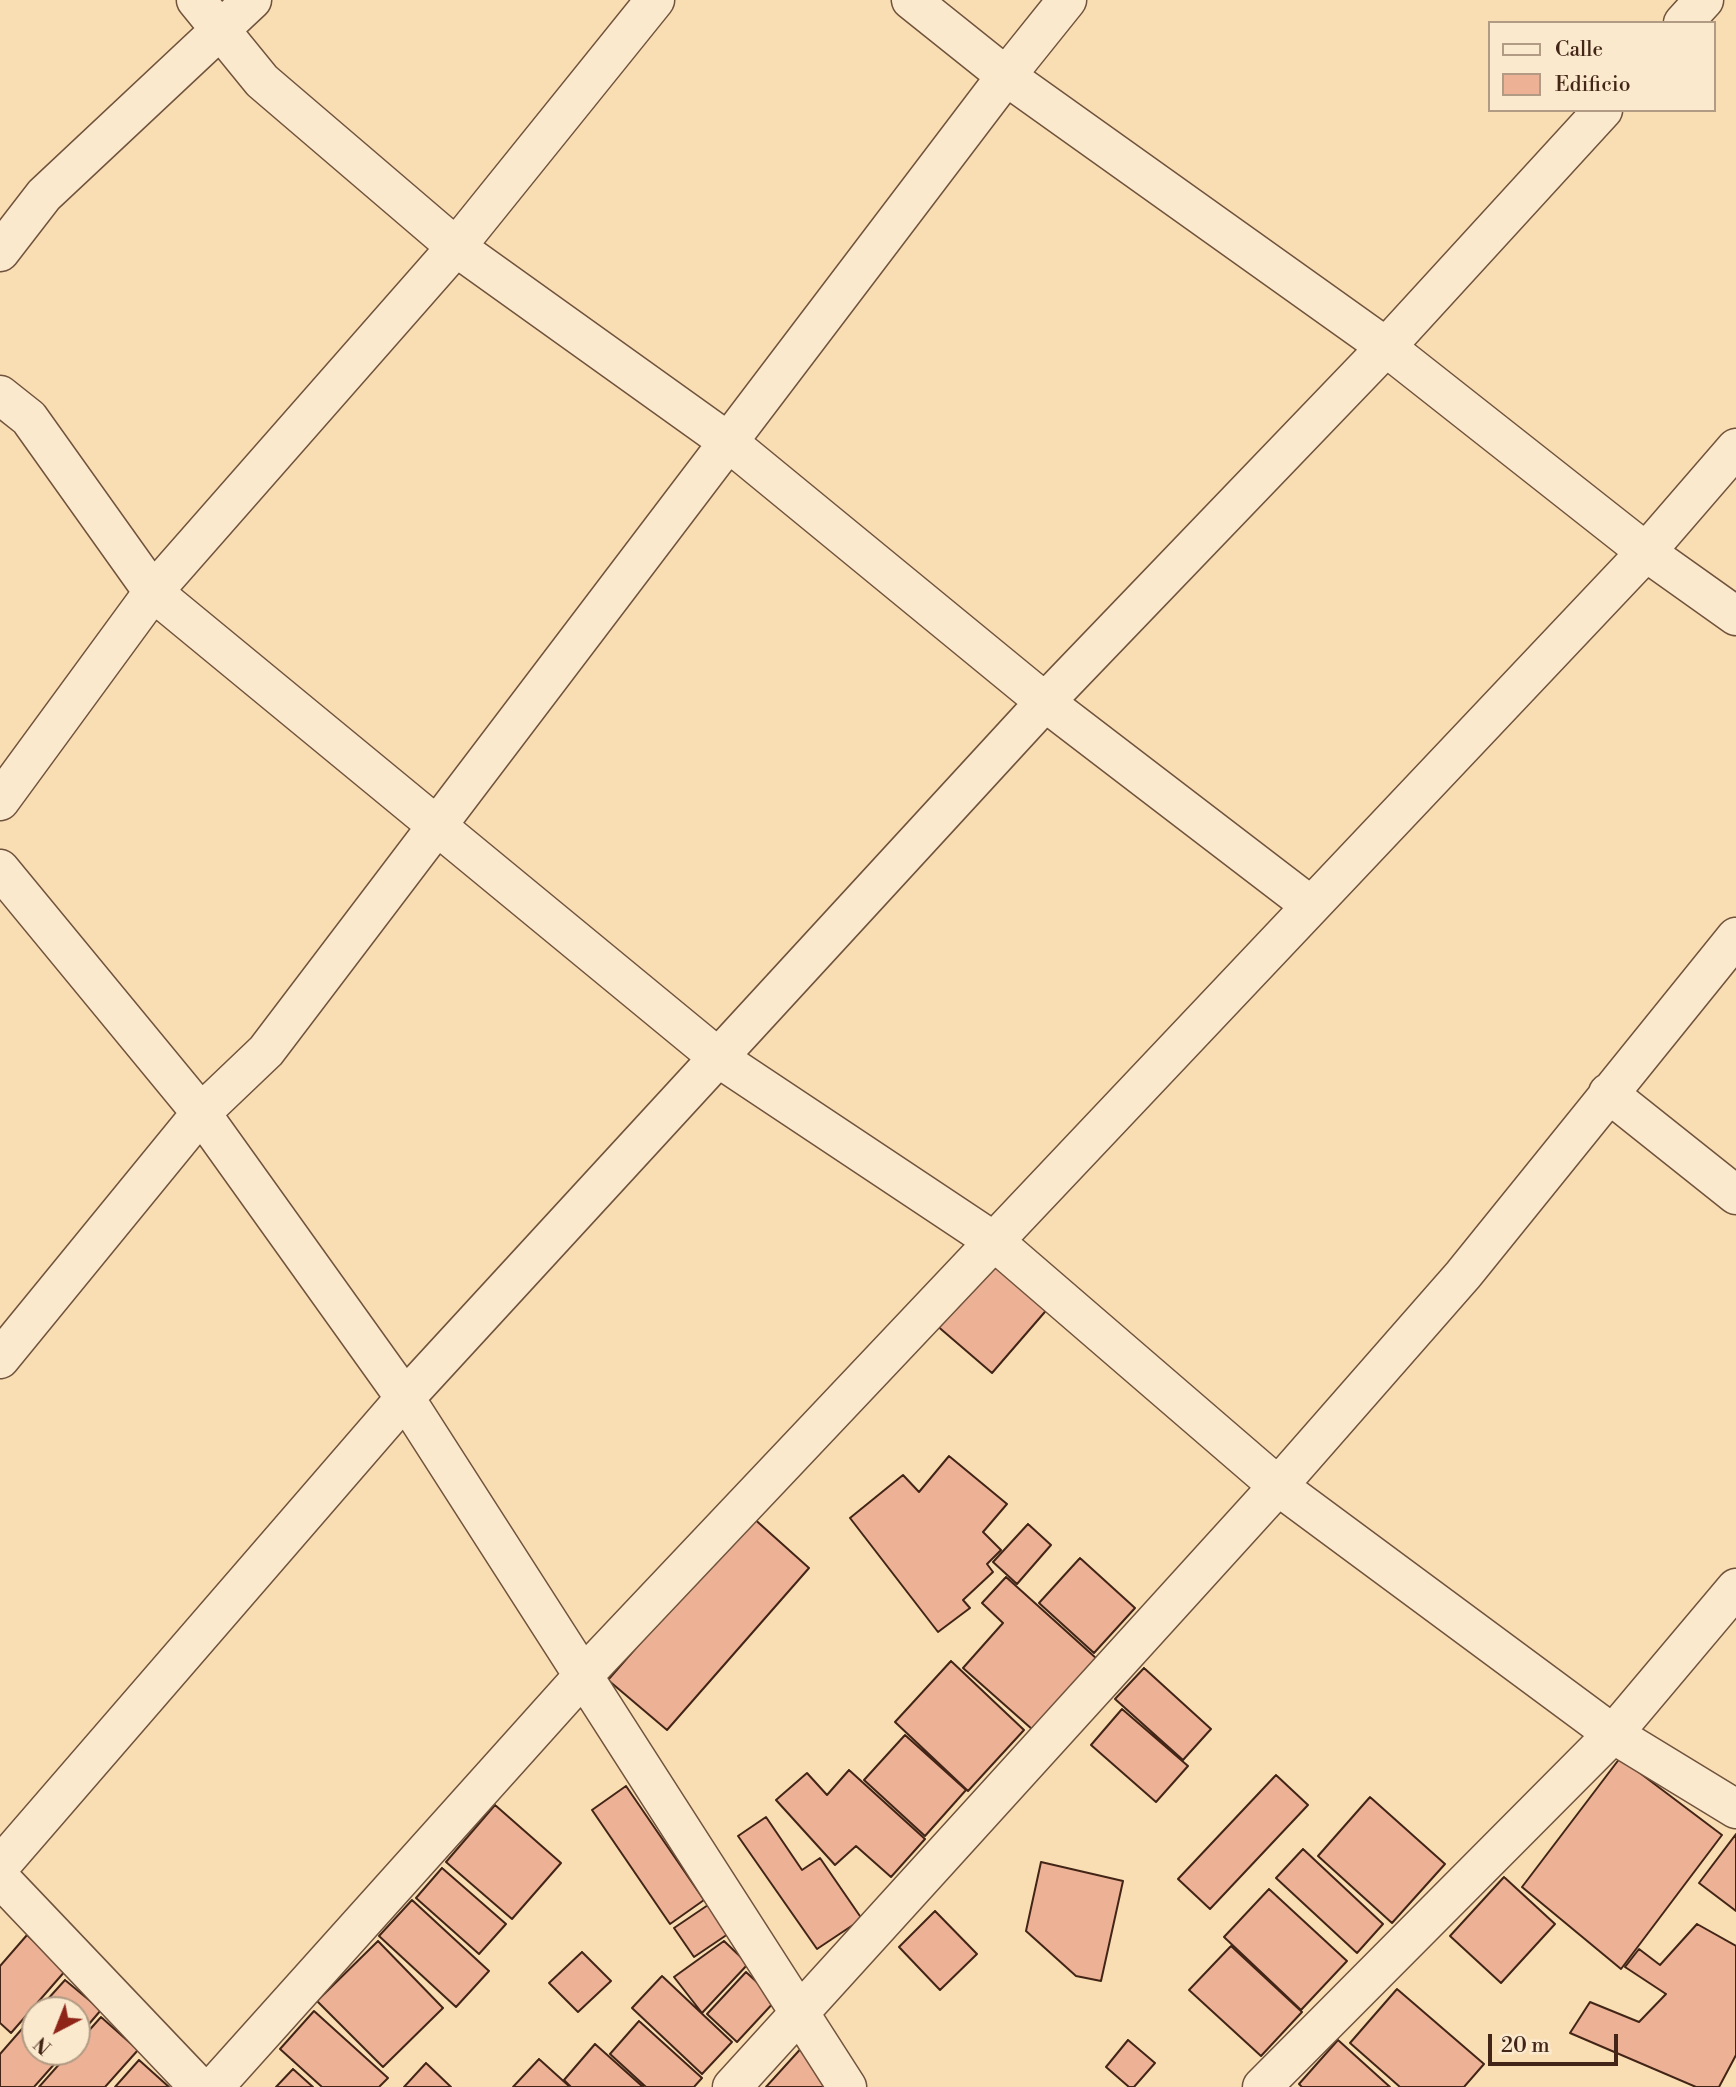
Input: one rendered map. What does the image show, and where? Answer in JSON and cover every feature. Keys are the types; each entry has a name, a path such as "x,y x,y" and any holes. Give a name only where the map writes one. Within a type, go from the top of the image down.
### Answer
{"street":[{"path":"196,0 262,81 456,247 727,441 1045,702 1310,905"},
{"path":"0,252 44,195 252,0"},
{"path":"0,800 153,592 456,247 655,0"},
{"path":"911,0 1006,76 1386,347 1646,552 1736,616"},
{"path":"0,1359 201,1113 266,1051 727,441 1067,0"},
{"path":"1685,21 1704,0"},
{"path":"0,1866 405,1398 720,1059 1045,702 1386,347 1601,112"},
{"path":"0,395 29,418 153,592 437,823 720,1059 995,1242 1278,1486 1613,1734 1736,1809"},
{"path":"214,2087 582,1677 1646,552 1736,448"},
{"path":"0,869 201,1113 405,1398 582,1677 800,2009 847,2087"},
{"path":"732,2087 800,2009 1278,1486 1463,1275 1736,937"},
{"path":"1608,1093 1736,1195"},
{"path":"1262,2087 1613,1734 1736,1588"},
{"path":"0,1878 199,2087"}],"building":[{"path":"993,1257 1050,1306 992,1373 935,1324"},
{"path":"949,1456 1007,1504 983,1532 1001,1550 987,1564 993,1572 963,1600 970,1608 938,1632 850,1518 903,1475 919,1492"},
{"path":"751,1516 809,1568 667,1730 608,1680"},
{"path":"1028,1524 1051,1545 1017,1584 993,1562"},
{"path":"1080,1558 1135,1608 1094,1653 1039,1603"},
{"path":"1006,1577 1097,1659 1033,1730 963,1668 1003,1623 982,1603"},
{"path":"951,1661 1024,1730 968,1791 895,1722"},
{"path":"1144,1668 1211,1729 1183,1760 1115,1699"},
{"path":"1122,1709 1188,1766 1156,1802 1091,1745"},
{"path":"905,1735 966,1790 925,1836 864,1780"},
{"path":"1620,1758 1722,1835 1621,1969 1522,1887"},
{"path":"849,1770 925,1839 891,1877 856,1846 835,1865 776,1800 807,1773 827,1795"},
{"path":"1276,1775 1308,1805 1210,1909 1178,1879"},
{"path":"626,1786 704,1900 670,1924 592,1810"},
{"path":"1370,1797 1445,1864 1392,1923 1318,1856"},
{"path":"495,1805 561,1863 512,1919 446,1862"},
{"path":"766,1817 802,1870 820,1858 862,1919 817,1949 738,1836"},
{"path":"1736,1834 1736,1911 1699,1883"},
{"path":"1303,1849 1383,1924 1357,1953 1276,1878"},
{"path":"1041,1862 1123,1881 1101,1981 1076,1976 1026,1931"},
{"path":"442,1868 506,1924 479,1954 416,1898"},
{"path":"1504,1877 1555,1924 1501,1983 1450,1936"},
{"path":"1269,1889 1347,1961 1301,2010 1224,1937"},
{"path":"412,1900 489,1971 456,2007 379,1936"},
{"path":"708,1905 728,1934 694,1957 674,1928"},
{"path":"935,1911 977,1954 940,1990 899,1947"},
{"path":"1697,1924 1736,1946 1736,2055 1719,2087 1696,2087 1570,2033 1590,2002 1639,2022 1666,1994 1625,1967 1639,1949 1660,1965"},
{"path":"27,1935 66,1970 43,1996 21,1996 21,2022 11,2033 0,2023 0,1966"},
{"path":"378,1941 443,2008 383,2067 317,2001"},
{"path":"724,1941 748,1964 702,2013 674,1977"},
{"path":"1231,1946 1302,2012 1261,2056 1189,1990"},
{"path":"582,1952 611,1981 578,2012 549,1983"},
{"path":"746,1972 776,2000 737,2042 707,2014"},
{"path":"662,1976 732,2042 702,2074 632,2008"},
{"path":"65,1980 84,1996 51,1996"},
{"path":"1397,1989 1484,2064 1464,2087 1400,2087 1350,2043"},
{"path":"91,2002 101,2010 91,2022"},
{"path":"314,2011 388,2078 379,2087 322,2087 280,2049"},
{"path":"101,2017 138,2050 105,2087 39,2087 58,2066 91,2066 91,2028"},
{"path":"639,2021 702,2078 694,2087 646,2087 610,2054"},
{"path":"21,2030 21,2066 53,2066 34,2087 0,2087 0,2054"},
{"path":"1128,2040 1155,2063 1134,2087 1129,2087 1106,2067"},
{"path":"1338,2040 1390,2087 1302,2087 1299,2084"},
{"path":"595,2044 643,2087 571,2087 564,2080"},
{"path":"805,2044 826,2087 766,2087"},
{"path":"539,2059 570,2087 513,2087"},
{"path":"139,2060 169,2087 115,2087"},
{"path":"426,2063 451,2087 404,2087"},
{"path":"293,2069 313,2087 276,2087"}]}
